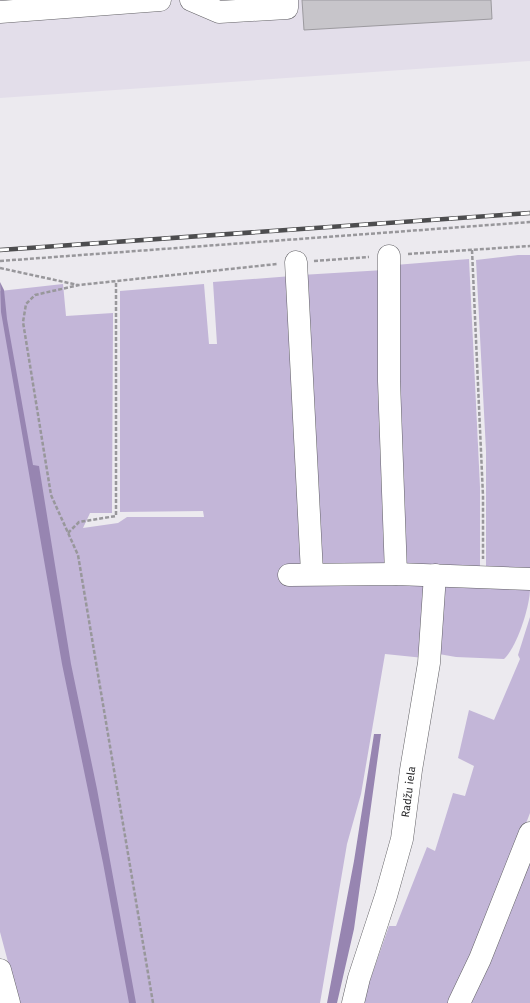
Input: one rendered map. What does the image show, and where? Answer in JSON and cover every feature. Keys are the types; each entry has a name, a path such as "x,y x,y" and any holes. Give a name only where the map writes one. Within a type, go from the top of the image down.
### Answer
{"lane":[{"path":"0,12 160,0"},
{"path":"191,0 219,12 287,8 287,0"},
{"path":"389,256 389,381 396,574"},
{"path":"296,262 312,573"},
{"path":"289,574 396,574 530,579"},
{"name":"Radžu iela","path":"354,1003 359,978 386,896 402,839 411,770 429,663 435,575"},
{"path":"458,1003 480,959 530,833"},
{"path":"0,970 9,1003"}],"path":[{"path":"0,261 530,222"},
{"path":"153,1003 78,555 51,495 23,322 26,304 35,295 79,285 296,262 530,246"},
{"path":"472,250 483,496 483,578"},
{"path":"0,268 79,285"},
{"path":"68,533 79,522 116,516 116,281"}],"shaded area":[{"path":"0,0 530,0 530,61 0,98"},
{"path":"530,255 530,573 486,572 486,451 476,260"},
{"path":"469,259 480,487 480,572 403,569 395,265"},
{"path":"384,270 393,570 314,569 301,275"},
{"path":"292,276 305,569 423,582 429,588 424,658 385,654 361,794 347,844 320,1003 19,1003 0,932 0,291 63,284 66,316 113,313 112,513 90,513 83,528 118,523 127,517 204,517 203,511 120,512 120,291 204,284 209,344 217,344 213,282"},
{"path":"0,282 4,290 7,319 33,465 39,466 71,664 97,789 136,1003 129,1003 103,863 62,664 1,312"},
{"path":"447,582 530,589 528,605 522,626 514,645 504,659 456,657 433,653 439,590"},
{"path":"530,617 530,813 475,957 452,1003 362,1003 389,926 396,926 427,847 435,851 453,793 465,796 474,766 458,758 469,710 494,720 520,659 518,655"},
{"path":"374,734 381,734 354,929 337,1003 327,1003 354,861"},
{"path":"530,848 530,1003 467,1003"}],"building":[{"path":"302,0 491,0 492,19 304,30"}],"railway":[{"path":"0,250 530,213"}]}
